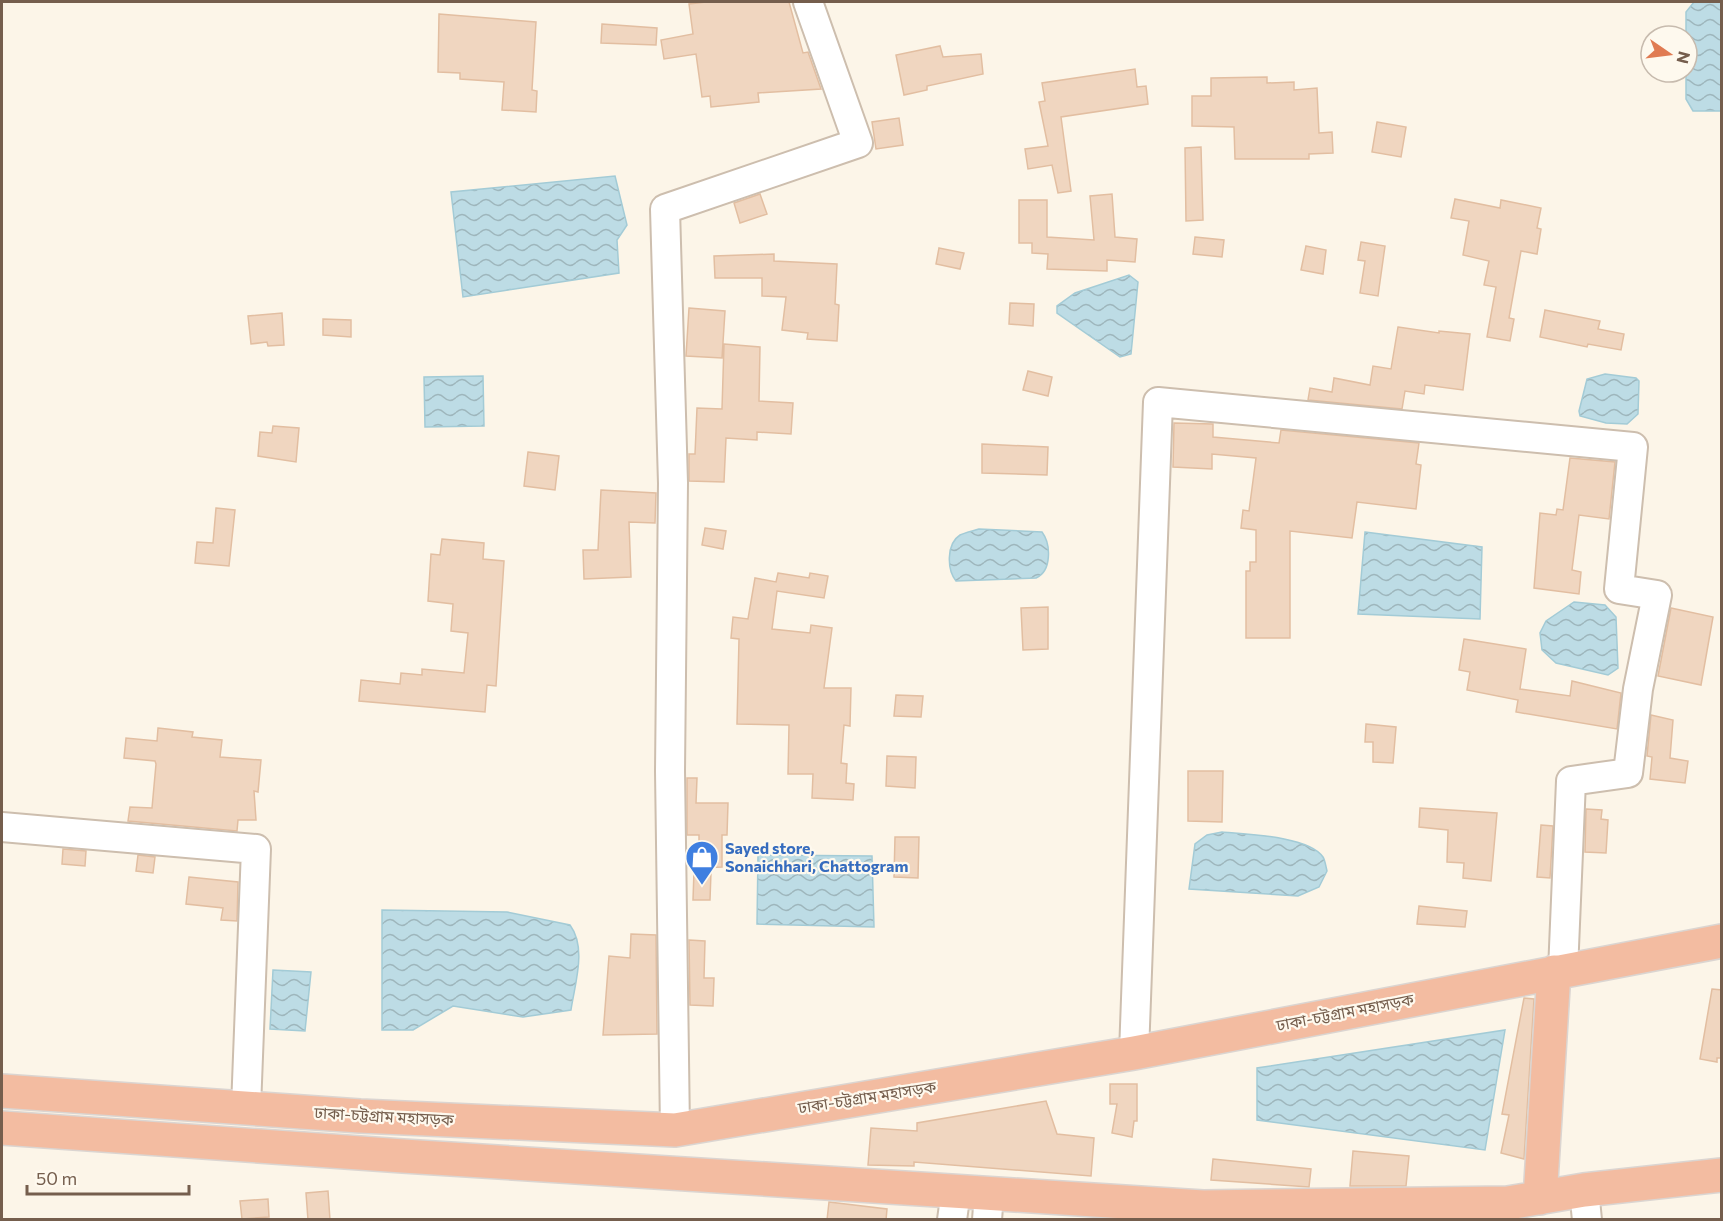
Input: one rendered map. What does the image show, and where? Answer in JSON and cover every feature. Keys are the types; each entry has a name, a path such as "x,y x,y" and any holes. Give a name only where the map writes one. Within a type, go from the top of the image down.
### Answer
{"highway":[{"name":"ঢাকা-চট্টগ্রাম মহাসড়ক","path":"2,1091 360,1116 675,1130 1134,1053 1722,941"},
{"path":"1520,1207 1559,972"},
{"path":"2,1128 403,1156 954,1205 988,1206 1520,1207 1586,1205 1722,1175"}],"street":[{"path":"675,1130 670,771 673,483 665,209 858,143 808,2"},
{"path":"1134,1053 1158,402 1633,447 1619,589 1658,595 1638,688 1628,773 1571,781 1559,972"},
{"path":"2,827 256,849 246,1108"}],"water":[{"path":"1694,2 1721,2 1721,111 1693,111 1686,99 1686,84 1699,84 1699,24 1686,24 1686,12"},
{"path":"615,176 627,225 617,240 619,273 463,297 451,192"},
{"path":"1129,275 1138,282 1131,354 1120,357 1057,313 1057,306 1075,293"},
{"path":"1605,374 1636,378 1639,381 1638,414 1627,424 1606,423 1580,416 1579,411 1587,379"},
{"path":"483,376 484,426 425,427 424,377"},
{"path":"979,529 1042,532 1048,550 1045,570 1036,578 956,581 949,557 952,544 960,535"},
{"path":"1365,532 1482,547 1480,619 1358,614"},
{"path":"1574,602 1605,605 1616,617 1618,668 1608,675 1556,663 1542,650 1540,633 1546,621"},
{"path":"1222,832 1276,837 1305,845 1316,850 1323,857 1327,871 1319,887 1298,896 1189,889 1195,844 1207,835"},
{"path":"758,855 872,856 874,927 757,924"},
{"path":"382,910 507,912 570,925 578,944 579,955 571,1010 523,1017 453,1006 413,1030 382,1030"},
{"path":"273,970 311,972 305,1031 270,1029"},
{"path":"1505,1030 1485,1150 1257,1120 1257,1068"}],"building":[{"path":"789,2 803,53 808,52 821,89 758,93 759,102 711,107 710,96 702,97 696,54 664,59 661,40 693,34 689,4"},
{"path":"439,14 536,22 532,90 537,91 536,112 502,110 504,82 460,79 460,73 438,72"},
{"path":"602,24 657,28 656,45 601,43"},
{"path":"940,46 943,57 981,54 983,74 927,86 927,90 904,95 896,55"},
{"path":"1135,69 1137,87 1146,86 1148,104 1061,117 1071,191 1058,193 1052,165 1028,169 1025,149 1048,146 1039,102 1045,101 1042,83"},
{"path":"1267,77 1267,83 1294,82 1294,90 1317,88 1319,133 1332,132 1333,153 1309,154 1309,159 1235,159 1234,127 1192,126 1192,96 1211,96 1211,78"},
{"path":"899,118 903,145 876,149 872,122"},
{"path":"1377,122 1406,127 1401,157 1372,152"},
{"path":"1201,147 1203,220 1186,221 1185,148"},
{"path":"760,194 767,214 740,223 734,203"},
{"path":"1112,194 1115,237 1137,239 1135,262 1107,260 1107,271 1047,269 1048,254 1032,253 1032,243 1019,243 1019,200 1047,200 1047,237 1094,240 1090,196"},
{"path":"1455,199 1500,208 1501,200 1541,208 1537,228 1541,229 1537,254 1521,251 1509,318 1514,319 1510,341 1487,337 1496,287 1484,285 1489,261 1463,255 1469,221 1451,218"},
{"path":"1195,237 1224,240 1222,257 1193,254"},
{"path":"1361,242 1385,246 1378,296 1360,293 1365,261 1358,260"},
{"path":"1306,246 1326,250 1323,274 1301,270"},
{"path":"939,248 964,253 960,269 936,264"},
{"path":"774,254 774,261 837,264 835,304 839,305 837,341 807,339 808,333 782,330 786,297 762,296 762,278 715,278 714,256"},
{"path":"1010,303 1034,304 1033,326 1009,324"},
{"path":"689,308 725,311 722,358 686,356"},
{"path":"1545,310 1600,321 1598,329 1624,334 1621,350 1588,344 1587,347 1540,337"},
{"path":"282,313 284,345 268,346 267,342 251,344 248,316"},
{"path":"323,319 351,320 351,337 323,335"},
{"path":"1398,327 1439,333 1439,331 1470,334 1463,390 1425,385 1424,394 1405,391 1402,409 1308,400 1310,388 1332,392 1334,378 1370,385 1373,366 1391,369"},
{"path":"724,344 760,347 759,401 793,403 791,434 757,432 757,440 726,438 724,482 689,481 689,454 695,454 697,408 722,409"},
{"path":"1028,371 1052,377 1048,396 1023,390"},
{"path":"1174,423 1213,424 1213,437 1279,443 1281,430 1419,443 1416,464 1421,465 1416,509 1357,502 1352,538 1290,531 1290,638 1246,638 1246,571 1250,571 1250,562 1256,562 1256,530 1241,528 1243,510 1249,511 1256,458 1212,454 1212,469 1173,467"},
{"path":"273,426 299,428 296,462 258,456 260,432 272,433"},
{"path":"982,444 1048,447 1047,475 982,473"},
{"path":"528,452 559,456 555,490 524,486"},
{"path":"1570,458 1615,462 1609,519 1579,515 1572,570 1581,572 1579,594 1534,588 1540,513 1556,515 1557,509 1563,510"},
{"path":"601,490 656,493 655,523 629,522 631,577 584,579 583,550 598,550"},
{"path":"216,508 235,510 229,566 195,563 197,542 213,543"},
{"path":"705,528 726,531 723,549 702,545"},
{"path":"442,539 484,543 483,559 504,561 496,686 487,685 485,712 359,701 361,680 400,684 401,673 422,675 422,669 464,673 468,633 451,631 453,604 428,601 431,554 440,555"},
{"path":"778,573 809,578 810,573 828,576 824,598 777,591 772,629 810,633 811,625 832,628 824,688 851,688 850,726 844,725 841,763 847,764 846,783 854,784 853,800 812,798 813,774 788,774 789,725 737,724 739,639 731,638 733,617 748,619 755,578 776,582"},
{"path":"1048,607 1048,649 1023,650 1021,608"},
{"path":"1671,608 1713,617 1701,685 1658,676"},
{"path":"1464,639 1526,649 1520,689 1570,696 1572,681 1621,693 1617,729 1516,712 1518,700 1467,690 1470,672 1459,670"},
{"path":"896,695 923,696 921,717 894,716"},
{"path":"1651,715 1673,720 1670,758 1688,761 1685,783 1650,779 1652,757 1647,756"},
{"path":"1366,724 1396,727 1393,763 1373,762 1373,742 1365,742"},
{"path":"158,728 193,732 192,737 222,740 220,757 261,760 258,792 254,791 256,820 238,820 237,831 128,821 130,807 152,808 156,764 155,761 124,758 126,738 157,741"},
{"path":"887,756 916,757 915,788 886,786"},
{"path":"1188,771 1223,771 1222,822 1188,821"},
{"path":"687,778 697,778 696,803 728,803 727,835 722,835 722,867 699,868 699,835 687,835"},
{"path":"1420,808 1497,813 1491,881 1463,878 1464,863 1447,862 1448,830 1419,827"},
{"path":"1586,809 1602,810 1601,819 1608,820 1606,853 1585,852"},
{"path":"1541,825 1553,826 1550,878 1537,877"},
{"path":"895,837 919,837 918,878 894,877"},
{"path":"63,849 86,851 85,866 62,864"},
{"path":"138,855 155,857 153,873 136,871"},
{"name":"Sayed store, Sonaichhari, Chattogram","path":"694,871 711,872 710,900 693,900"},
{"path":"189,877 238,882 237,921 221,920 223,908 186,904"},
{"path":"1419,906 1467,911 1465,927 1417,924"},
{"path":"631,934 656,935 657,1034 603,1035 609,956 630,958"},
{"path":"689,940 705,941 704,978 714,978 713,1006 690,1005"},
{"path":"1712,989 1722,990 1722,1058 1717,1058 1717,1062 1700,1059"},
{"path":"1524,998 1534,999 1524,1159 1501,1153 1509,1115 1502,1114"},
{"path":"1110,1084 1137,1084 1137,1121 1134,1121 1132,1137 1112,1133 1117,1104 1110,1104"},
{"path":"1046,1101 1057,1134 1094,1138 1091,1176 914,1162 914,1166 868,1165 871,1128 917,1131 917,1123"},
{"path":"1353,1151 1409,1156 1406,1186 1350,1186"},
{"path":"1213,1159 1311,1169 1309,1187 1211,1180"},
{"path":"328,1191 330,1220 308,1220 306,1193"},
{"path":"268,1199 269,1217 242,1219 240,1201"},
{"path":"829,1202 887,1209 886,1220 827,1220"}],"place":[{"name":"Sayed store, Sonaichhari, Chattogram","path":"702,886"}]}
